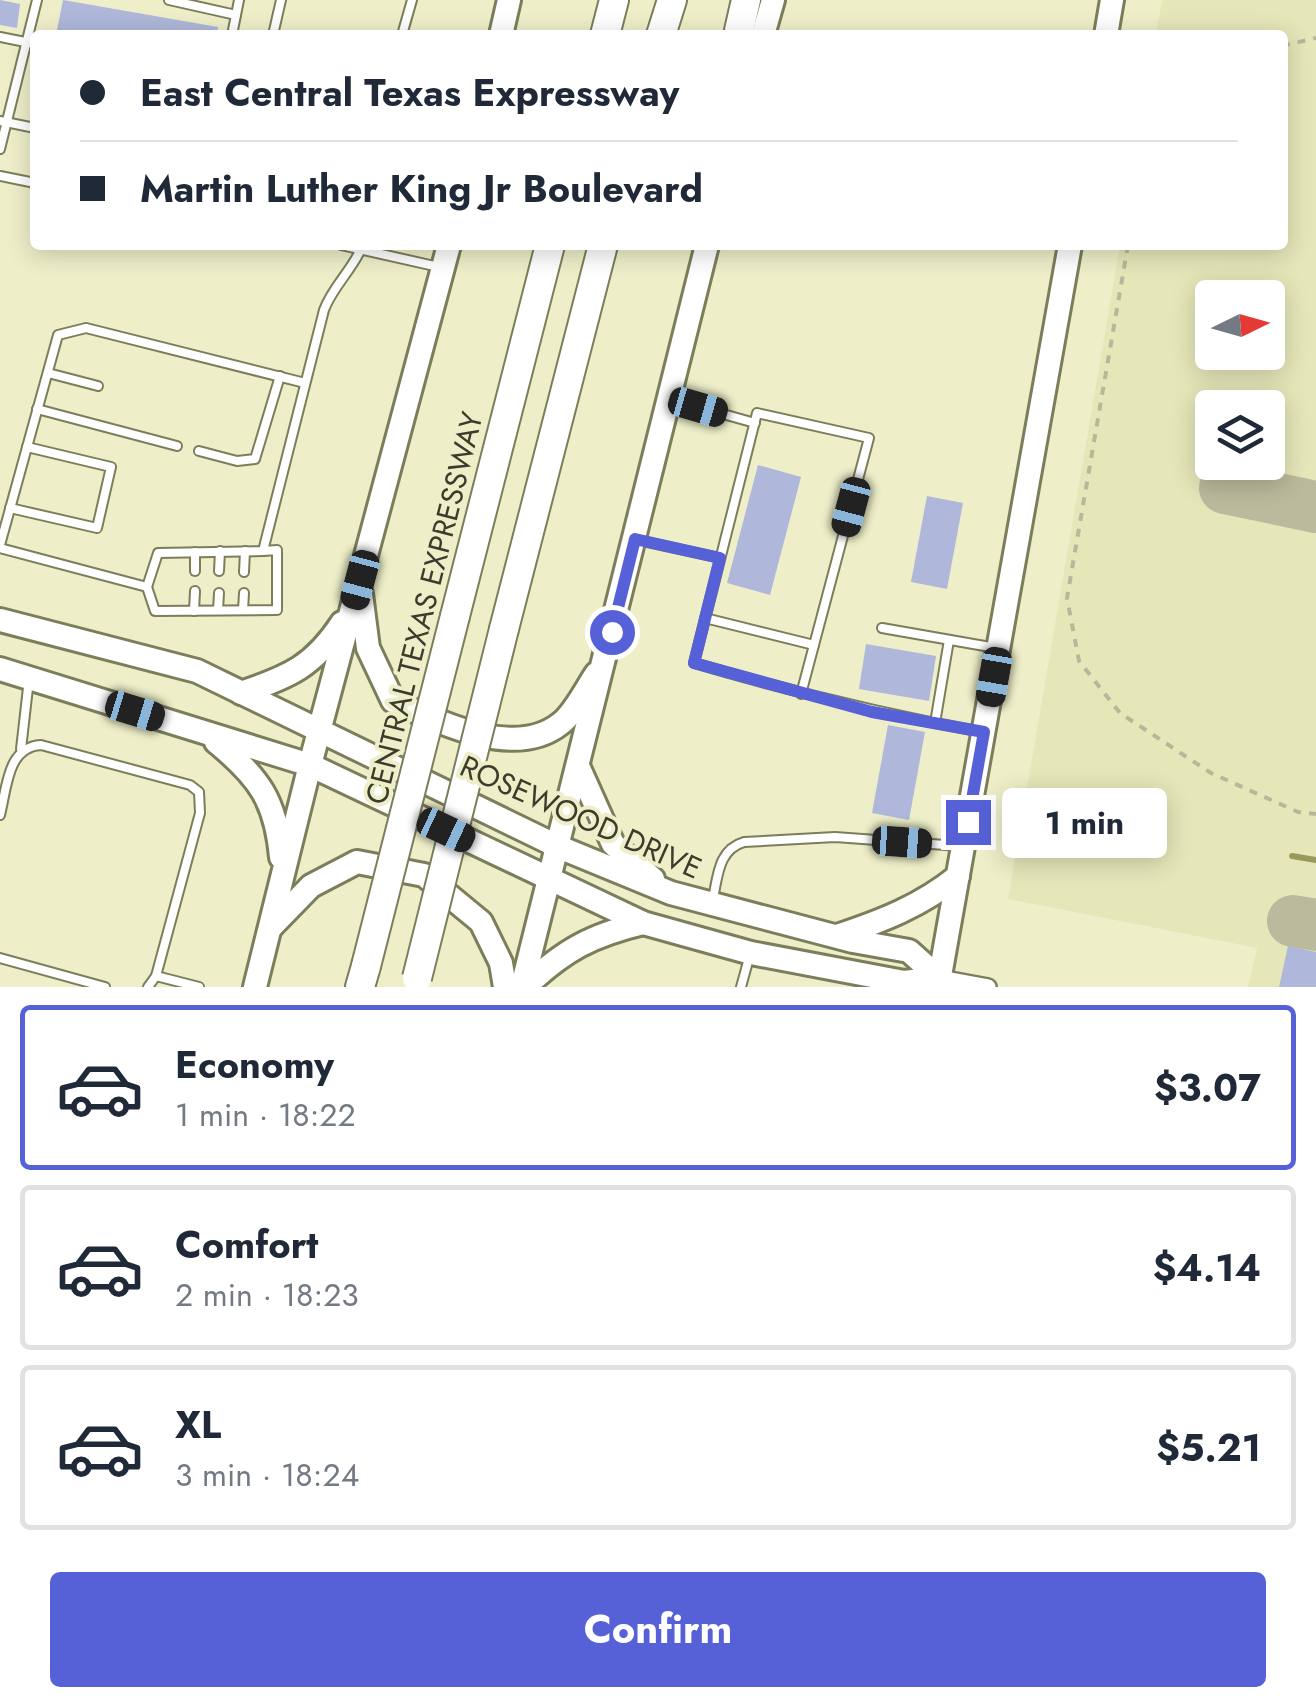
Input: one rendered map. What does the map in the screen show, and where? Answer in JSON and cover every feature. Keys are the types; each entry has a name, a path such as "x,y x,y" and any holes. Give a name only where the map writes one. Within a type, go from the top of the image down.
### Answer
{"highway":[{"path":"606,30 614,0"},
{"path":"663,30 672,0"},
{"path":"739,30 746,0"},
{"name":"CENTRAL TEXAS EXPRESSWAY","path":"363,976 549,250"},
{"path":"416,982 602,250"}],"main road":[{"path":"501,30 509,0"},
{"path":"764,30 773,0"},
{"path":"1107,30 1112,0"},
{"path":"254,987 448,250"},
{"path":"524,987 706,250"},
{"path":"0,669 310,766 644,923 750,953 904,982 938,982 1069,250"},
{"path":"360,580 368,648 393,701 448,726 521,742 561,724 604,662"},
{"path":"241,693 307,665 326,647 352,608"},
{"name":"ROSEWOOD DRIVE","path":"0,620 196,672 559,847 672,894 712,906 909,951 938,982"},
{"path":"206,733 246,766 271,805 277,824 282,876"},
{"path":"578,766 613,844 672,894"},
{"path":"269,929 310,886 357,862 424,875 481,922 501,963 505,987"},
{"path":"836,936 887,920 929,900 958,876"},
{"path":"524,987 551,962 584,941 644,923"},
{"path":"818,966 854,987"}],"street":[{"path":"938,982 988,987"}],"lane":[{"path":"33,30 37,0"},
{"path":"169,0 236,15"},
{"path":"233,30 238,0"},
{"path":"274,30 281,0"},
{"path":"403,30 412,0"},
{"path":"0,37 30,43"},
{"path":"0,149 3,121 30,46"},
{"path":"3,121 30,127"},
{"path":"0,176 30,182"},
{"path":"263,551 329,297 361,250"},
{"path":"365,250 444,268"},
{"path":"147,587 0,546 58,335 86,328 305,383"},
{"path":"48,373 98,386"},
{"path":"199,451 237,461 255,459 280,376"},
{"path":"670,400 755,423"},
{"path":"38,409 177,446"},
{"path":"801,694 869,438 758,412 694,663 801,694 984,732"},
{"path":"250,427 264,431"},
{"path":"10,508 97,528 111,468 27,447"},
{"path":"635,539 720,558"},
{"path":"276,550 277,610 156,611 147,587 158,553 245,551 276,550"},
{"path":"244,572 245,551"},
{"path":"195,571 196,552"},
{"path":"220,552 220,571"},
{"path":"194,610 195,591"},
{"path":"244,593 244,610"},
{"path":"218,610 219,594"},
{"path":"705,618 814,645"},
{"path":"882,628 999,649"},
{"path":"934,723 949,640"},
{"path":"0,815 21,749 29,678"},
{"path":"21,749 41,744 190,785 199,792 200,814 156,976 148,987"},
{"path":"712,906 722,857 730,846 744,842 835,837 964,847"},
{"path":"742,987 750,953"},
{"path":"0,958 104,987"},
{"path":"156,976 200,987"}],"path":[{"path":"1288,45 1316,38"},
{"path":"1127,250 1067,598 1078,661 1120,713 1211,773 1298,812 1316,814"}],"shaded area":[{"path":"1162,0 1316,0 1316,987 1248,987 1257,948 1008,899 1119,250 1288,250 1288,30 1157,30"}],"building":[{"path":"0,0 20,4 17,28 0,25"},
{"path":"63,0 218,27 218,30 57,30"},
{"path":"758,465 801,477 770,595 727,583"},
{"path":"927,496 963,503 947,589 911,582"},
{"path":"866,644 936,656 929,701 859,689"},
{"path":"888,725 925,732 909,820 872,813"},
{"path":"1288,946 1316,952 1316,987 1279,987"}],"waterway":[{"path":"1292,856 1316,860"}],"taxiway":[{"path":"1225,488 1316,507"},
{"path":"1293,921 1316,925"}],"route":[{"path":"612,632 635,539 720,558 694,663 872,712 984,732 968,822"}]}
